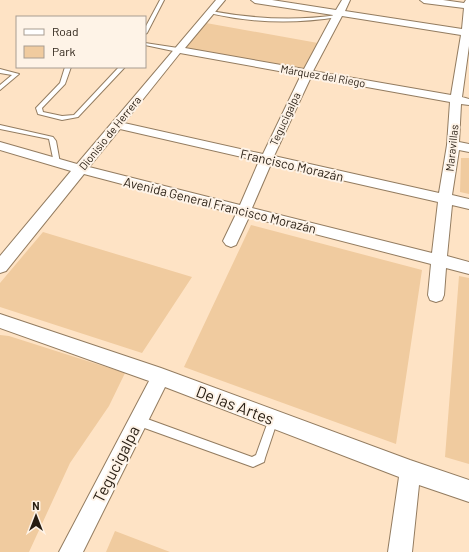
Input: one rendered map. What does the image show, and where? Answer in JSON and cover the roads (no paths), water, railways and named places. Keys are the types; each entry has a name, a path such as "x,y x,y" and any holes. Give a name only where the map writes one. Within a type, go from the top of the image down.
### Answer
{"street":[{"name":"Dionisio de Herrera","path":"0,267 178,50 222,0"},
{"path":"255,0 339,15 468,33"},
{"name":"Tegucigalpa","path":"231,241 266,160 307,73 346,0"},
{"path":"424,0 468,6"},
{"name":"Maravillas","path":"436,295 445,199 453,145 456,100 465,64 469,2"},
{"name":"Márquez del Riego","path":"178,50 469,102"},
{"name":"Francisco Morazán","path":"116,125 266,160 469,204"},
{"path":"453,145 469,148"},
{"name":"Avenida General Francisco Morazán","path":"0,146 57,163 440,261"},
{"path":"440,261 469,268"},
{"name":"De las Artes","path":"0,321 161,377 410,471 469,491"},
{"name":"Tegucigalpa","path":"71,552 161,377"},
{"path":"400,552 410,471"}],"lane":[{"path":"146,31 162,0"},
{"path":"211,12 249,18 301,21 339,15"},
{"path":"146,44 178,50"},
{"path":"68,68 63,83 40,108 40,113 61,118 72,118 76,116 121,68"},
{"path":"0,71 16,74 0,88"},
{"path":"0,127 51,138 53,140 57,163"},
{"path":"139,421 253,462 260,458 273,419"}]}
